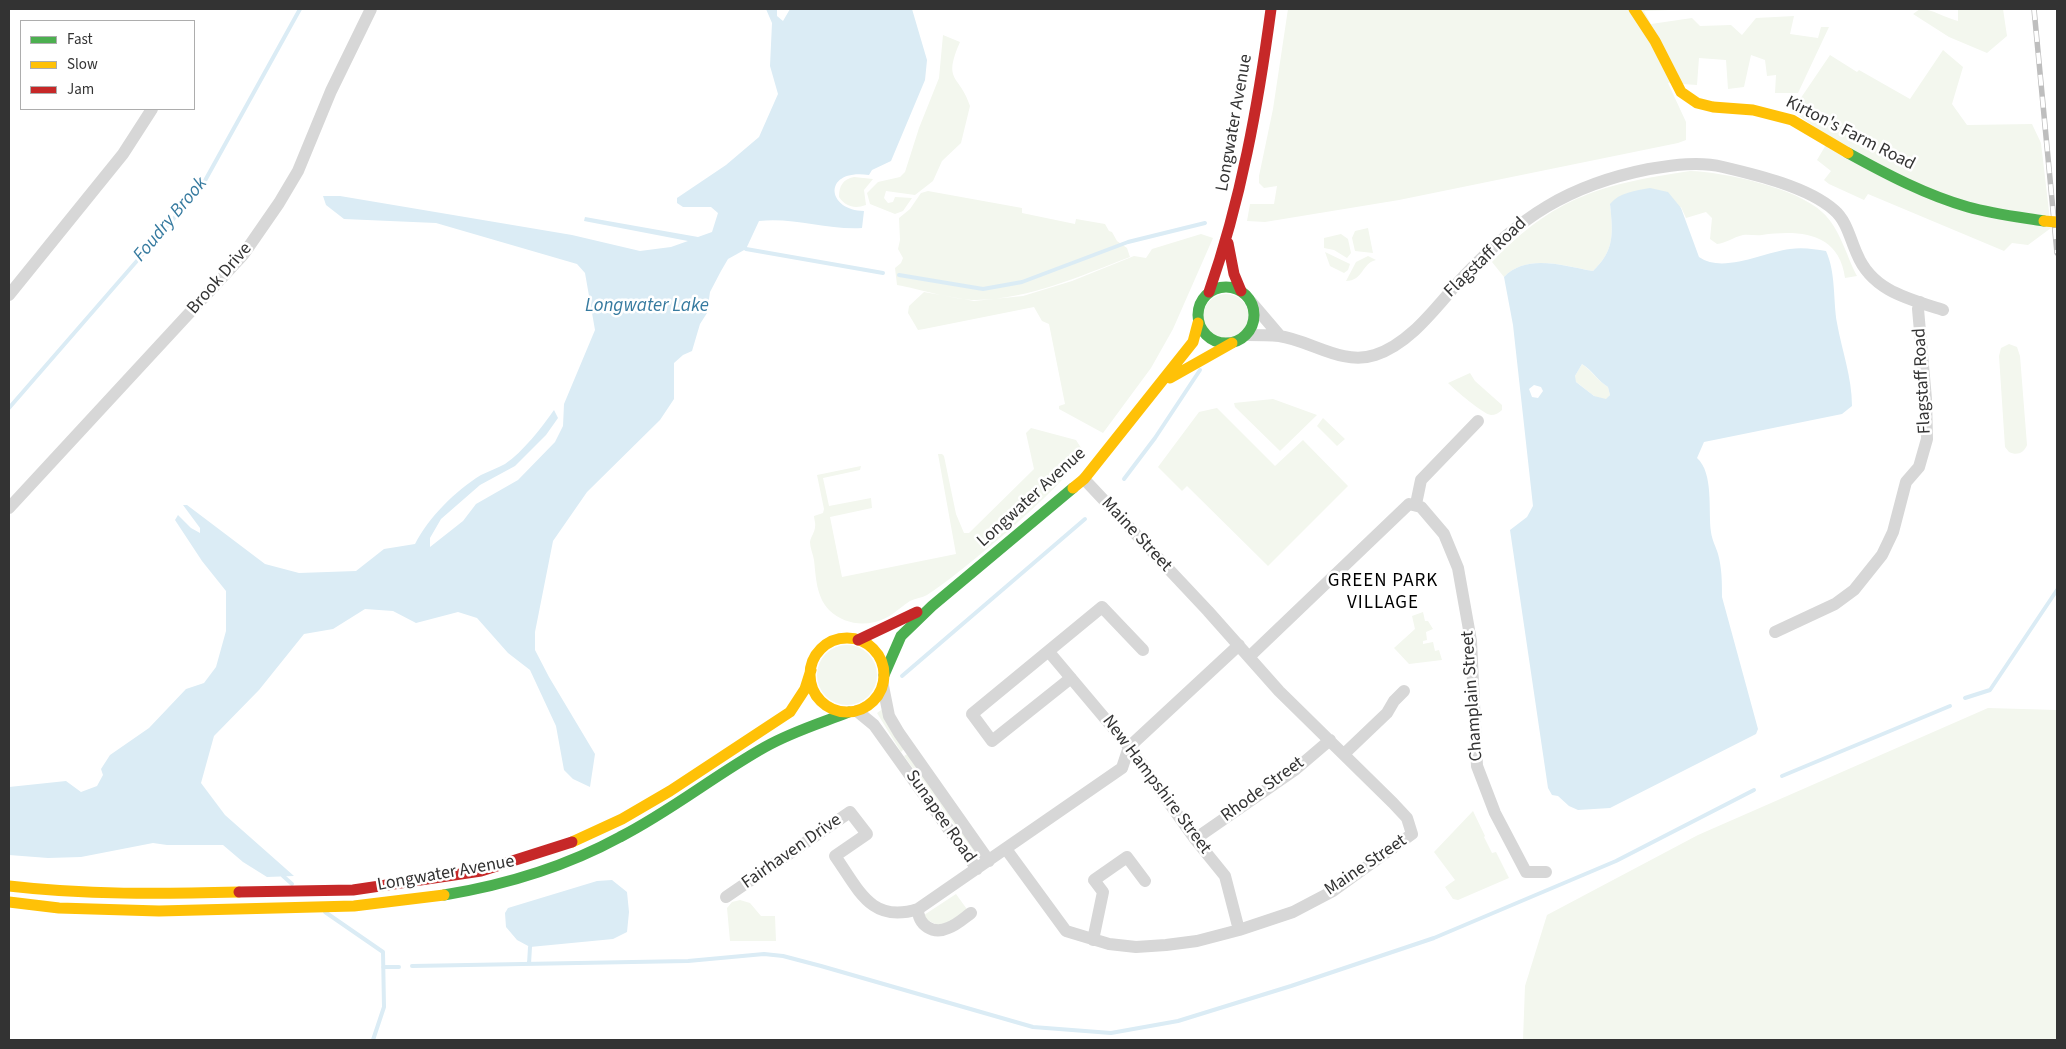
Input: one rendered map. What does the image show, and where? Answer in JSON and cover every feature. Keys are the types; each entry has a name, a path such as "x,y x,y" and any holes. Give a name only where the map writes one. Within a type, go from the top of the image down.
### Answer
{"street":[{"name":"Brook Drive","path":"9,508 243,254 279,203 298,170 330,91 371,9"},
{"name":"Longwater Avenue","path":"1209,292 1228,242 1258,106 1271,9"},
{"name":"Kirton's Farm Road","path":"1634,9 1655,41 1681,92 1697,103 1713,107 1779,115 1792,120 1870,167 1959,204 2006,215 2057,222"},
{"path":"9,295 117,162 151,110"},
{"name":"Flagstaff Road","path":"1246,335 1280,336 1322,351 1353,357 1372,356 1381,353 1392,348 1415,329 1489,249 1531,215 1584,187 1632,172 1683,164 1721,166 1815,196 1836,211 1847,227 1862,264 1875,281 1892,292 1943,310"},
{"name":"Longwater Avenue","path":"1228,242 1234,274 1242,291"},
{"path":"1226,286 1242,291 1251,302 1254,320 1246,335 1232,343 1214,341 1205,335 1198,323 1199,305 1209,292 1226,286"},
{"name":"Flagstaff Road","path":"1251,302 1280,336"},
{"name":"Flagstaff Road","path":"1775,632 1835,604 1854,590 1882,555 1893,532 1906,482 1919,467 1927,439 1920,302"},
{"name":"Longwater Avenue","path":"883,680 901,636 932,606 986,564 1084,479 1193,342 1198,323"},
{"name":"Longwater Avenue","path":"1163,382 1232,343"},
{"path":"1249,657 1404,509 1410,504 1416,504 1421,480 1478,422"},
{"name":"Maine Street","path":"1006,849 1066,931 1093,940 1136,947 1166,946 1239,930 1293,912 1333,891 1412,834 1406,818 1330,740 1278,691 1239,645 1084,479"},
{"name":"Champlain Street","path":"1416,504 1444,534 1458,568 1471,641 1475,750 1481,781 1503,830 1526,872 1546,872"},
{"name":"Longwater Avenue","path":"858,640 932,606"},
{"path":"1071,678 992,741 972,714 1102,607 1143,650"},
{"path":"847,638 858,640 870,646 878,655 883,680 873,702 853,712 830,708 818,698 811,684 811,670 816,655 830,643 847,638"},
{"path":"989,861 1122,768 1129,747 1239,645"},
{"name":"New Hampshire Street","path":"1049,652 1129,747 1195,839 1225,876 1239,930"},
{"name":"Longwater Avenue","path":"9,886 60,892 160,894 321,890 375,888 481,871 551,850 595,832 670,792 790,712 805,689 811,670"},
{"name":"Sunapee Road","path":"853,712 874,725 977,869 989,861 889,716 883,680"},
{"path":"1344,754 1387,714 1394,701 1404,691"},
{"name":"Longwater Avenue","path":"9,902 59,908 159,911 354,906 405,901 484,888 557,866 619,838 658,816 766,747 798,731 853,712"},
{"name":"Rhode Street","path":"1195,839 1296,769 1330,740"},
{"name":"Fairhaven Drive","path":"726,897 850,812 866,834 835,856 865,898 878,910 899,914 918,909 977,869"},
{"path":"1093,940 1103,892 1094,880 1128,857 1144,881"},
{"path":"918,909 921,922 938,930 950,928 972,913"}],"shaded area":[{"path":"1288,9 1696,9 1644,11 1651,24 1692,18 1700,26 1731,25 1742,35 1756,18 1794,16 1790,34 1818,38 1821,27 1829,27 1798,93 1775,93 1776,75 1767,76 1765,60 1751,55 1744,87 1728,89 1726,60 1699,58 1697,85 1668,83 1686,122 1686,140 1678,143 1399,200 1265,222 1247,221 1250,204 1274,204 1277,186 1264,188 1259,183 1259,176 1273,109"},
{"path":"1920,9 1930,10 1958,21 1958,9 2003,9 2007,36 1987,53 1949,37 1913,14"},
{"path":"943,35 960,42 955,55 953,72 970,106 961,143 942,161 933,181 915,195 886,191 884,198 888,203 893,202 895,197 912,198 903,211 895,214 870,204 867,193 878,182 900,177 905,172 919,128 939,78"},
{"path":"1943,50 1963,67 1952,104 1967,125 2032,124 2041,143 2051,228 2028,245 2012,243 2004,251 1868,194 1864,200 1829,184 1824,180 1831,171 1817,160 1830,138 1792,111 1830,55 1857,72 1859,70 1910,99"},
{"path":"1690,171 1721,174 1759,183 1811,203 1834,226 1857,276 1845,278 1835,251 1815,237 1790,233 1745,235 1717,244 1710,239 1712,218 1706,212 1686,218 1681,207 1610,204 1612,232 1609,248 1593,271 1558,264 1535,263 1524,265 1504,277 1492,262 1537,222 1559,208 1582,197 1631,181"},
{"path":"854,177 873,179 864,190 866,205 851,206 839,197 842,184 847,179"},
{"path":"928,191 1022,208 1022,213 1075,224 1076,219 1105,224 1117,241 1127,248 1130,257 1074,279 1016,296 996,299 976,300 957,298 897,285 895,268 901,263 903,258 898,249 900,240 899,218 910,209 921,193"},
{"path":"1368,228 1373,253 1355,251 1352,238 1355,231"},
{"path":"1201,234 1213,238 1173,329 1151,368 1103,433 1059,409 1059,406 1065,404 1049,324 1042,321 1034,307 918,330 908,313 909,306 924,292 974,301 1023,296 1072,281 1134,256 1146,258 1152,249"},
{"path":"1341,234 1348,239 1351,253 1347,258 1334,250 1324,248 1324,238"},
{"path":"1325,252 1350,264 1348,270 1344,273 1330,266"},
{"path":"1368,256 1376,260 1371,262 1356,278 1346,281 1356,262"},
{"path":"1222,294 1230,294 1239,298 1245,304 1249,317 1245,330 1239,336 1230,340 1222,340 1213,336 1207,330 1203,321 1203,313 1207,304 1213,298"},
{"path":"2009,344 2017,347 2020,356 2027,445 2024,450 2017,454 2009,452 2005,447 1999,356 2001,348"},
{"path":"1582,364 1608,387 1610,395 1606,400 1594,396 1575,381 1575,376"},
{"path":"1470,373 1475,381 1502,405 1502,410 1497,414 1491,415 1482,411 1448,383"},
{"path":"1273,399 1317,415 1280,451 1235,407 1234,403"},
{"path":"1217,408 1275,466 1303,440 1348,486 1268,566 1187,486 1182,491 1158,467 1199,412"},
{"path":"1323,418 1345,439 1337,446 1317,426"},
{"path":"1031,428 1076,440 1083,451 1076,464 1039,503 987,549 941,585 925,596 910,601 885,619 862,624 839,618 829,610 819,593 810,544 815,526 814,516 823,513 824,509 817,475 861,466 860,470 823,478 829,506 871,498 872,508 830,517 842,577 956,554 938,454 944,456 956,514 964,533 969,533 1034,469 1026,433"},
{"path":"1423,612 1425,621 1428,621 1433,629 1426,632 1427,640 1423,641 1423,644 1433,642 1435,651 1439,650 1442,660 1409,664 1394,648 1415,629 1412,616"},
{"path":"847,645 863,650 868,654 872,659 877,675 872,691 868,696 863,700 847,705 831,700 826,696 822,691 817,675 822,659 826,654 831,650"},
{"path":"884,708 905,748 901,752 877,713"},
{"path":"1988,708 2057,710 2057,1040 1523,1040 1525,986 1547,915 1698,835"},
{"path":"909,753 979,855 978,857 904,756"},
{"path":"1473,811 1492,853 1496,852 1509,878 1458,900 1453,899 1445,887 1455,880 1434,852"},
{"path":"956,894 969,912 944,928 921,917"},
{"path":"740,900 750,903 761,916 775,916 776,941 730,941 727,908 732,902"}],"water":[{"name":"Longwater Lake","path":"766,9 777,9 777,16 783,21 790,9 912,9 927,60 925,80 891,161 872,170 869,175 854,174 843,178 837,183 836,197 842,204 851,209 864,211 862,228 772,220 759,221 746,249 728,259 710,292 707,313 700,324 692,351 683,355 674,363 674,399 660,420 587,492 553,541 535,632 535,650 595,754 590,787 573,779 564,770 556,726 530,670 508,653 477,618 458,612 416,623 393,611 365,609 333,629 304,634 259,690 214,736 201,783 225,815 294,876 267,877 243,862 223,845 167,845 153,843 81,857 48,858 9,855 9,787 66,781 81,792 97,786 103,775 101,769 110,755 149,728 186,689 204,683 216,667 226,631 226,591 202,561 175,520 178,515 191,528 200,533 200,528 183,505 187,505 265,564 299,573 356,571 384,549 415,544 435,515 452,497 471,481 512,459 532,439 554,410 558,418 546,435 515,466 480,485 441,519 430,538 430,547 463,521 476,504 518,480 555,442 563,426 564,404 595,330 585,273 577,264 436,223 344,219 326,205 323,196 340,196 572,235 640,251 671,247 688,241 584,221 585,217 698,237 712,232 718,213 711,207 683,207 677,203 677,198 726,165 759,137 778,94 770,66 772,23"},
{"path":"1650,188 1668,192 1681,208 1699,257 1709,262 1731,263 1795,248 1826,251 1833,277 1837,323 1849,374 1852,406 1842,414 1704,442 1697,458 1706,473 1708,482 1711,532 1720,565 1722,597 1758,729 1756,734 1610,808 1578,810 1569,806 1558,796 1552,795 1548,788 1510,530 1527,517 1533,506 1513,325 1504,277 1523,265 1534,263 1558,264 1593,271 1609,248 1612,232 1610,204 1623,194","holes":["1582,364 1608,387 1610,395 1606,399 1594,396 1576,382 1575,376","1534,385 1541,387 1543,391 1538,398 1532,397 1529,389"]},
{"path":"612,880 627,892 629,912 627,932 613,939 530,947 517,940 506,927 505,913 508,908 597,881"}],"waterway":[{"name":"Foudry Brook","path":"9,408 202,186 300,9"},
{"path":"899,275 983,289 1022,282 1128,242 1205,223"},
{"path":"746,249 883,273"},
{"path":"1124,479 1155,438 1200,370"},
{"path":"902,676 1085,519"},
{"path":"1965,698 1990,690 2057,590"},
{"path":"1782,776 1950,706"},
{"path":"412,966 688,961 764,954 783,956 821,966 1033,1027 1111,1033 1178,1021 1291,986 1434,938 1616,861 1754,790"},
{"path":"283,876 292,884"},
{"path":"325,912 383,952 384,1007 373,1040"},
{"path":"529,964 530,947"},
{"path":"383,967 399,967"}],"railway":[{"path":"2034,9 2057,253"}],"traffic: fast":[{"path":"1848,153 1906,183 1952,202 1987,212 2044,221"},
{"path":"1220,287 1232,287 1242,291 1250,299 1254,315 1250,331 1242,339 1232,343 1220,343 1210,339 1202,331 1198,321 1198,309 1202,299 1210,291 1220,287"},
{"path":"884,675 901,636 932,606 1073,488"},
{"path":"444,895 490,886 534,874 599,848 639,827 775,742 849,712"}],"traffic: slow":[{"path":"1634,9 1655,41 1681,92 1697,103 1713,107 1753,110 1792,120 1848,153"},
{"path":"2044,221 2057,222"},
{"path":"1073,488 1084,479 1193,342 1198,323"},
{"path":"1170,378 1232,343"},
{"path":"847,638 861,641 873,649 881,661 884,675 881,689 873,701 861,709 847,712 833,709 821,701 813,689 810,675 813,661 821,649 833,641 847,638"},
{"path":"572,842 622,819 670,791 790,712 805,689 811,670"},
{"path":"9,886 95,892 239,892"},
{"path":"9,902 59,908 159,911 354,906 444,895"}],"traffic: jam":[{"path":"1209,292 1230,223 1247,152 1271,9"},
{"path":"1228,243 1234,274 1241,291"},
{"path":"858,640 917,612"},
{"path":"239,892 353,890 481,871 572,842"}],"district":[{"name":"GREEN PARK VILLAGE","path":"1383,593"}]}
